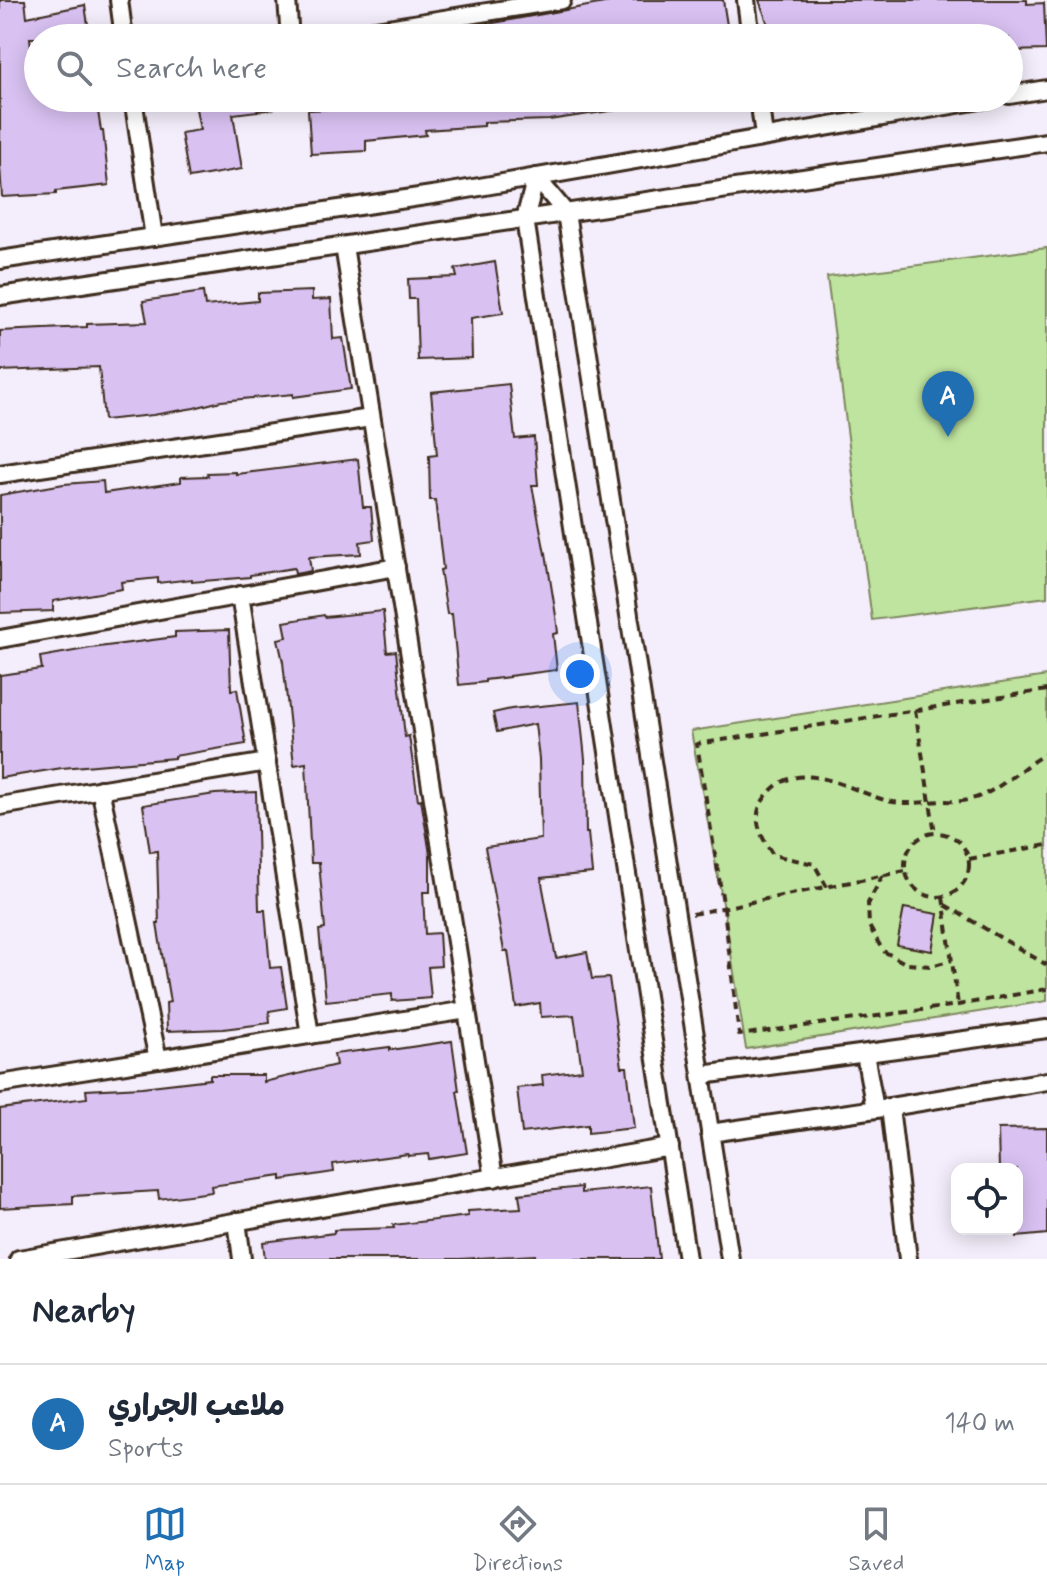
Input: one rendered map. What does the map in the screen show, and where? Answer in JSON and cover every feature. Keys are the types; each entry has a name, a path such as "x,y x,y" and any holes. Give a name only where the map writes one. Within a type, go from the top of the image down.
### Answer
{"street":[{"path":"119,0 122,24"},
{"path":"287,0 289,24"},
{"path":"448,0 451,18"},
{"path":"414,24 562,0"},
{"path":"746,0 749,24"},
{"path":"1023,93 1047,89"},
{"path":"135,112 154,237"},
{"path":"761,112 764,136"},
{"path":"0,260 439,194 908,112"},
{"path":"0,296 1047,142"},
{"path":"536,177 566,213 730,1259"},
{"path":"536,177 525,219 687,1259"},
{"path":"344,246 494,1178"},
{"path":"0,474 371,418"},
{"path":"0,639 396,567"},
{"path":"240,595 310,1035"},
{"path":"0,806 267,762"},
{"path":"100,789 158,1059"},
{"path":"0,1084 467,1010"},
{"path":"702,1075 1047,1029"},
{"path":"865,1054 882,1108 908,1259"},
{"path":"710,1133 1047,1081"},
{"path":"19,1259 670,1147"},
{"path":"237,1221 242,1259"}],"path":[{"path":"1047,690 697,744 724,909 739,1035 958,1005 1047,989"},
{"path":"915,710 935,833"},
{"path":"827,887 814,864 773,855 762,838 757,821 761,802 773,786 797,777 823,778 890,801 960,801 985,795 1047,753"},
{"path":"935,833 951,835 960,841 969,859 967,879 953,893 943,897 933,897 915,889 905,871 908,851 914,842 935,833"},
{"path":"969,859 1047,845"},
{"path":"676,916 905,871"},
{"path":"883,875 868,903 869,926 883,951 907,964 931,966 952,960"},
{"path":"943,897 958,1005"},
{"path":"945,905 1047,965"}],"green space":[{"path":"1047,248 1047,597 872,620 827,277"},
{"path":"1047,676 1047,1001 746,1049 691,731"}],"building":[{"path":"0,0 25,0 27,17 85,5 88,24 24,24 24,112 98,112 109,185 56,191 56,194 2,197"},
{"path":"621,0 723,0 727,24 488,24"},
{"path":"759,0 1027,0 1027,4 1044,3 1046,50 1023,51 1023,24 768,24"},
{"path":"197,112 249,112 233,114 242,169 189,178 181,133 200,130"},
{"path":"308,112 604,112 549,120 484,122 484,126 425,130 426,135 366,141 366,151 311,154"},
{"path":"495,262 503,313 471,318 472,358 418,360 416,299 409,299 408,279 457,277 455,269"},
{"path":"312,291 312,300 331,299 333,339 343,338 351,389 293,397 293,394 221,401 153,415 104,420 99,367 0,371 0,331 147,322 143,301 203,292 205,306 258,301 258,293"},
{"path":"509,384 515,439 534,437 538,485 532,485 556,616 558,633 553,634 557,670 459,685 452,614 447,614 440,570 443,569 435,500 430,500 429,456 437,455 431,392"},
{"path":"358,459 363,507 371,507 374,540 360,542 361,554 309,557 311,571 295,574 294,568 250,577 192,582 192,579 158,583 158,578 121,582 122,589 53,601 53,611 0,613 0,495 103,481 104,493 181,482 181,477 208,476 207,473 236,474"},
{"path":"383,611 387,652 396,651 405,737 409,736 430,854 430,892 423,892 425,934 439,933 441,966 428,967 431,998 392,1001 392,994 326,1001 319,930 325,929 319,863 311,863 306,763 294,765 278,639 287,637 284,622 324,615"},
{"path":"229,630 231,690 237,689 246,744 174,758 62,768 0,778 0,675 42,669 40,657 175,637 175,632"},
{"path":"579,702 585,759 586,833 592,873 541,878 556,958 587,952 592,979 609,978 622,1067 627,1067 634,1128 588,1133 588,1125 522,1133 517,1088 543,1085 542,1075 582,1070 574,1015 541,1017 540,1003 516,1007 508,951 504,951 485,847 541,839 539,759 535,724 497,732 493,713"},
{"path":"256,792 259,910 265,910 270,968 281,967 287,1008 269,1011 270,1023 167,1031 166,1003 170,1002 157,924 157,851 150,852 143,805 215,794"},
{"path":"904,908 938,914 932,951 897,945"},
{"path":"452,1041 467,1153 429,1159 428,1154 408,1154 333,1164 334,1172 211,1186 212,1192 159,1199 158,1191 73,1196 73,1204 0,1208 0,1109 87,1098 86,1090 210,1079 210,1075 264,1075 264,1082 336,1065 334,1054"},
{"path":"1047,1128 1047,1234 1017,1237 1023,1235 1023,1163 999,1163 998,1129"},
{"path":"651,1186 659,1259 535,1259 535,1255 460,1259 265,1259 263,1242 334,1233 334,1230 394,1228 393,1225 468,1216 468,1211 521,1208 519,1194 581,1187 581,1193"}],"place":[{"name":"ملاعب الجراري","path":"948,437"}]}
